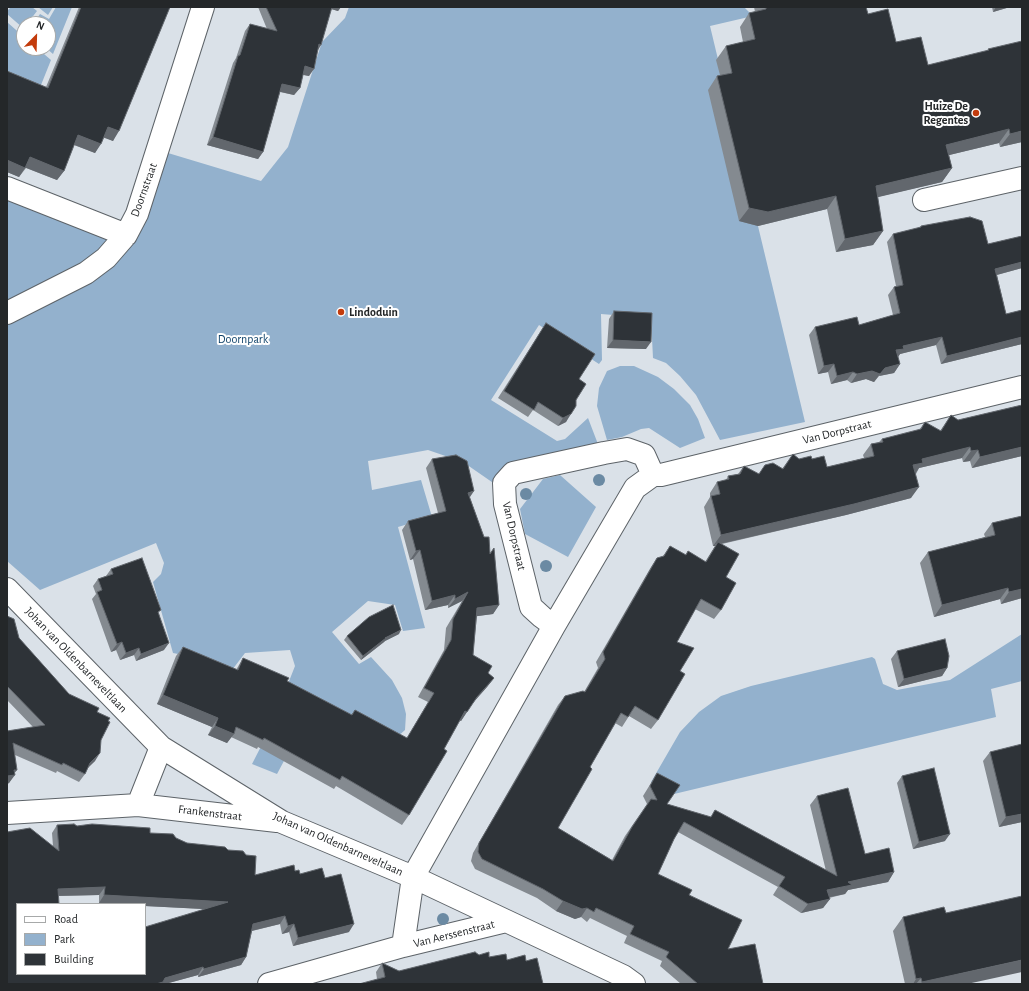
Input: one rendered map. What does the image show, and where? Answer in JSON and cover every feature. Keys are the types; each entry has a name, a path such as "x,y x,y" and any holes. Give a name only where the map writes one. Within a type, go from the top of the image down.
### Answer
{"street":[{"name":"Doornstraat","path":"7,313 86,273 106,258 126,235 137,214 203,7"},
{"path":"924,200 1022,178"},
{"path":"7,188 126,235"},
{"name":"Van Dorpstraat","path":"413,877 554,626 635,488 653,475 661,475 1022,387"},
{"name":"Van Dorpstraat","path":"554,626 531,607 505,504 504,483 513,473 627,449 644,455 653,475"},
{"name":"Johan van Oldenbarneveltlaan","path":"7,589 161,747 282,822 413,877 623,976 634,984"},
{"path":"138,805 161,747"},
{"name":"Frankenstraat","path":"7,813 138,805 282,822"},
{"name":"Van Aerssenstraat","path":"403,946 413,877"},
{"name":"Van Aerssenstraat","path":"269,984 403,946 506,921"}],"green space":[{"path":"11,7 32,7 37,11 33,16 16,16 16,22 7,14 7,11"},
{"path":"38,7 53,7 48,15"},
{"path":"56,7 72,7 56,47 56,16 51,16"},
{"name":"Doornpark","path":"349,7 744,7 753,16 710,26 805,422 720,440 696,395 680,376 666,363 653,358 651,318 601,314 602,360 599,364 539,325 491,400 557,441 565,439 588,418 601,452 502,489 463,462 428,450 368,461 372,490 421,480 432,517 398,527 425,628 403,631 395,605 368,601 332,632 359,664 371,657 392,680 402,698 406,714 405,730 395,739 300,731 277,774 252,764 271,727 295,666 290,650 245,653 229,674 199,658 173,653 153,582 161,574 164,563 156,543 40,590 7,561 7,315 107,260 158,150 261,181 288,147 322,42 345,18"},
{"path":"7,22 16,30 16,56 46,56 51,60 39,90 7,75"},
{"path":"7,188 126,235 7,313"},
{"path":"620,366 634,366 658,377 674,389 690,405 698,419 705,438 680,448 649,428 641,429 622,437 607,440 597,406 599,388 607,371"},
{"path":"560,475 596,507 568,557 525,534 520,509 543,479"},
{"path":"1022,634 1022,681 991,689 996,717 674,794 651,782 680,732 699,712 721,696 751,686 872,657 875,659 883,684 897,690 950,680"}],"building":[{"path":"81,7 170,7 119,131 108,127 101,144 78,135 64,171 30,157 25,168 7,160 7,71 48,88"},
{"path":"266,7 332,7 321,45 319,44 314,69 305,66 300,88 282,84 263,152 213,137 238,56 240,55 250,24 277,31"},
{"path":"766,7 866,7 868,14 888,9 896,42 921,37 928,65 1022,41 1022,131 1010,134 1009,129 946,145 952,168 876,186 883,231 845,239 836,196 768,212 749,208 717,76 732,73 726,46 755,39 749,13 766,9"},
{"path":"970,217 982,221 988,244 1022,236 1022,262 995,269 1006,314 1022,310 1022,337 947,356 942,337 903,346 904,349 896,350 900,364 885,368 880,374 872,371 857,374 853,372 837,376 834,364 824,366 815,327 857,317 859,325 900,313 894,287 903,285 893,234 921,226"},
{"path":"614,311 652,313 651,342 613,340"},
{"path":"546,323 595,354 579,379 586,384 576,400 576,406 571,414 563,418 538,402 534,410 504,391"},
{"path":"1022,405 1022,447 980,457 978,450 971,451 970,447 922,459 923,463 913,465 919,487 854,504 721,535 711,496 720,494 717,482 729,479 728,476 740,474 744,466 759,474 765,465 773,463 783,469 793,454 799,459 811,456 812,459 824,456 827,467 874,456 871,444 883,442 882,439 921,429 925,422 941,431 951,415 958,420"},
{"path":"456,455 467,461 474,491 468,493 484,537 489,537 490,554 494,548 499,605 477,608 473,655 492,666 488,673 494,678 477,697 467,712 465,711 444,749 447,751 409,815 342,776 340,780 264,738 263,740 236,727 234,734 215,726 218,718 163,695 183,647 238,670 243,658 289,678 287,681 352,715 355,710 407,738 434,693 424,688 451,640 453,619 468,592 455,599 455,595 432,601 420,550 416,551 408,521 446,511 432,459"},
{"path":"1022,516 1022,589 1009,592 1008,588 942,605 928,552 995,535 992,523"},
{"path":"718,542 739,554 726,577 736,583 721,610 701,599 677,642 694,648 680,671 685,674 658,720 635,706 628,717 621,713 590,767 592,769 558,828 613,861 632,827 651,799 657,800 650,786 657,773 680,785 667,804 711,817 715,810 837,876 817,796 848,788 865,854 889,848 894,872 848,882 852,885 827,890 830,899 808,904 779,886 785,877 684,822 674,839 658,874 692,890 689,895 742,920 728,949 755,944 763,984 698,984 666,957 669,952 630,934 634,926 596,908 594,912 587,908 582,909 563,901 543,889 482,859 478,852 479,843 565,696 583,691 585,692 605,659 603,652 657,558 664,556 670,546 686,555 688,551 706,562"},
{"path":"142,558 161,610 158,612 169,643 141,654 139,648 126,653 122,642 117,644 97,592 102,590 98,579 113,574 111,569"},
{"path":"393,605 401,630 385,638 363,656 347,636 369,617"},
{"path":"7,616 14,619 19,638 69,694 99,708 97,712 110,718 108,721 110,722 101,740 100,753 90,763 85,774 63,763 62,765 13,743 17,770 14,770 15,775 7,776 7,731 45,725 7,686"},
{"path":"945,639 949,656 947,668 904,679 897,651"},
{"path":"1022,744 1022,814 1006,817 990,752"},
{"path":"934,768 950,834 919,842 902,776"},
{"path":"74,824 77,826 92,824 150,828 150,833 173,834 176,838 187,843 225,847 228,850 243,851 246,855 256,856 255,875 294,865 295,871 299,870 300,874 322,868 325,878 341,874 354,924 298,938 294,924 288,926 285,916 253,924 246,957 165,978 163,982 156,984 7,984 7,832 30,828 59,851 57,825"},
{"path":"1022,896 1022,960 922,982 921,978 916,979 903,917 944,907 946,913"},
{"path":"475,952 479,955 489,952 489,957 506,954 507,960 525,955 526,961 537,958 543,984 359,984 385,977 382,963 399,971"}],"place":[{"name":"Huize De Regentes","path":"976,113"},
{"name":"Lindoduin","path":"341,312"}]}
